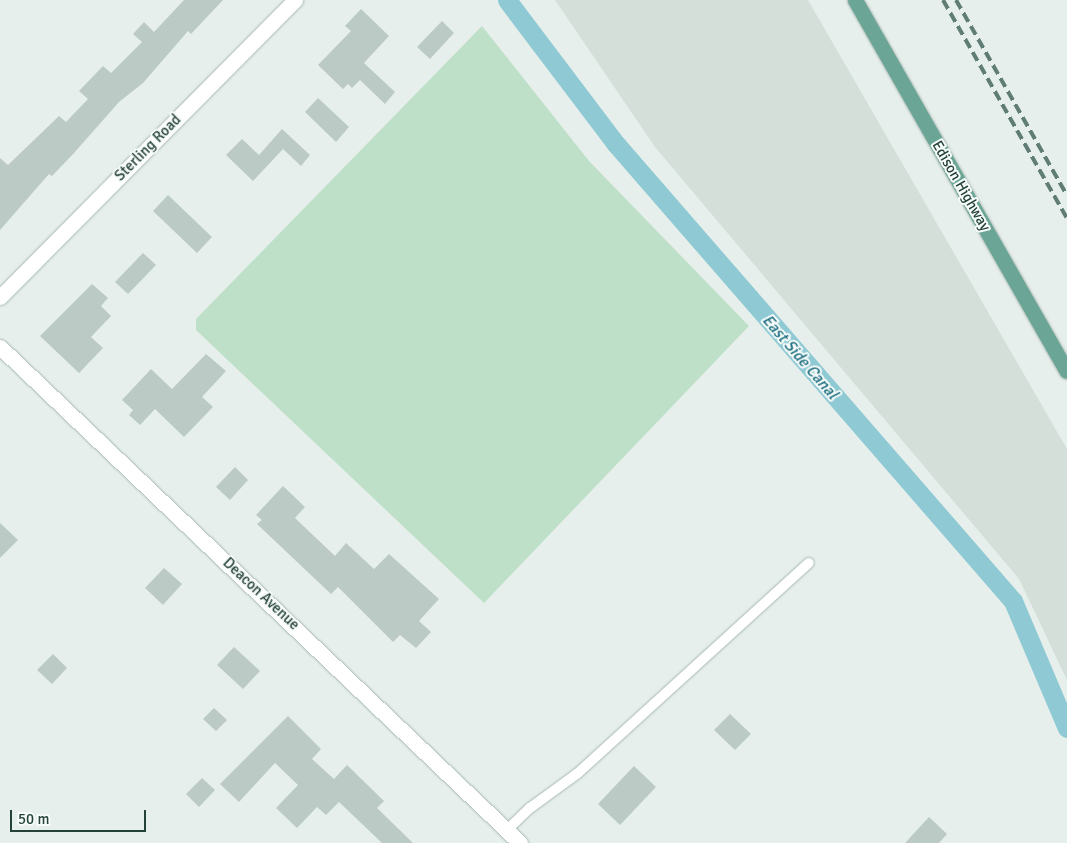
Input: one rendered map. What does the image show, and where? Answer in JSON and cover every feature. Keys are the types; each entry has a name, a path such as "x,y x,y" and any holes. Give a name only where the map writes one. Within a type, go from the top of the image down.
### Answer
{"main road":[{"name":"Edison Highway","path":"855,0 1067,371"}],"street":[{"name":"Sterling Road","path":"0,297 296,0"},
{"name":"Deacon Avenue","path":"0,347 520,843"}],"lane":[{"path":"507,830 530,808 578,773 808,563"}],"shaded area":[{"path":"555,0 808,0 1067,449 1067,680 1019,579 655,147"}],"green space":[{"path":"482,26 589,161 749,326 484,603 196,330 196,319"}],"building":[{"path":"184,0 223,0 191,34 188,31 143,83 119,102 52,176 49,174 0,230 0,158 8,165 59,116 66,122 88,99 79,91 103,66 111,73 142,42 133,34 144,22 154,32"},
{"path":"361,9 389,36 364,63 395,92 385,104 360,80 352,88 348,84 343,89 318,65 351,31 345,26"},
{"path":"442,21 454,33 430,59 417,47"},
{"path":"318,98 349,127 336,142 305,112"},
{"path":"282,129 310,155 301,166 283,149 253,181 226,155 242,139 259,155"},
{"path":"168,195 212,237 197,253 153,211"},
{"path":"143,253 156,265 128,294 115,282"},
{"path":"92,284 108,298 101,306 111,316 91,337 103,348 79,373 40,336"},
{"path":"206,354 226,371 202,397 213,407 184,437 155,409 140,425 129,415 133,410 122,400 151,369 172,389"},
{"path":"235,467 248,480 230,500 216,487"},
{"path":"283,486 305,507 295,518 335,556 346,543 374,569 389,554 439,599 419,621 431,632 416,648 400,635 393,642 338,587 331,594 257,524 262,520 256,515"},
{"path":"0,523 18,540 0,558"},
{"path":"164,568 182,584 163,605 145,588"},
{"path":"234,647 260,671 243,689 217,665"},
{"path":"53,654 67,668 52,684 37,670"},
{"path":"214,708 227,720 216,731 203,719"},
{"path":"730,714 751,734 735,750 714,730"},
{"path":"288,716 321,749 312,759 334,779 347,765 384,801 377,808 413,843 382,843 339,802 326,815 317,807 297,828 276,808 298,785 275,763 239,802 220,784"},
{"path":"634,766 656,787 620,825 598,804"},
{"path":"202,778 215,790 199,807 186,794"},
{"path":"929,817 947,834 939,843 905,843"}],"waterway":[{"name":"East Side Canal","path":"507,0 616,144 1013,601 1067,728"}],"railway":[{"path":"943,0 1067,218"},
{"path":"956,0 1067,195"}]}
